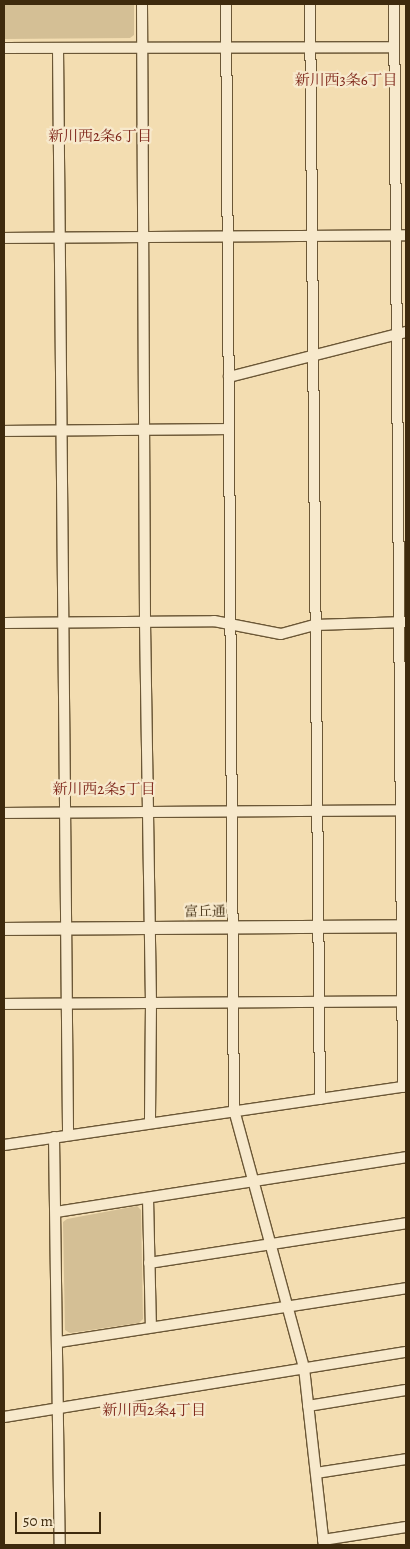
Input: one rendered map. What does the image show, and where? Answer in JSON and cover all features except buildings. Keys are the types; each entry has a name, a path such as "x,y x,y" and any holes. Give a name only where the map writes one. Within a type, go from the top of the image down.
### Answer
{"street":[{"path":"142,4 145,622 151,928 150,1122"},
{"path":"226,4 234,1110 304,1368 324,1543 406,1527"},
{"path":"310,4 320,1099"},
{"path":"4,1145 404,1086 402,333 394,4"},
{"path":"4,48 394,46"},
{"path":"58,48 68,1135"},
{"path":"4,238 401,235"},
{"path":"229,377 402,333"},
{"path":"4,431 229,429"},
{"path":"4,623 231,623 281,634 316,625 403,623"},
{"path":"4,813 404,810"},
{"name":"富丘通","path":"4,929 404,926"},
{"path":"4,1004 404,1001"},
{"path":"54,1137 60,1408 60,1545"},
{"path":"56,1212 406,1157"},
{"path":"148,1198 151,1328"},
{"path":"149,1263 406,1223"},
{"path":"59,1342 406,1288"},
{"path":"4,1417 406,1352"},
{"path":"308,1406 406,1390"},
{"path":"316,1473 406,1459"}],"shaded area":[{"path":"4,4 134,4 134,35 130,38 4,39"},
{"path":"137,1206 141,1210 143,1319 139,1323 70,1333 65,1330 63,1222 67,1219"}],"district":[{"name":"新川西3条6丁目","path":"346,81"},
{"name":"新川西2条6丁目","path":"100,137"},
{"name":"新川西2条5丁目","path":"104,790"},
{"name":"新川西2条4丁目","path":"154,1411"}]}
